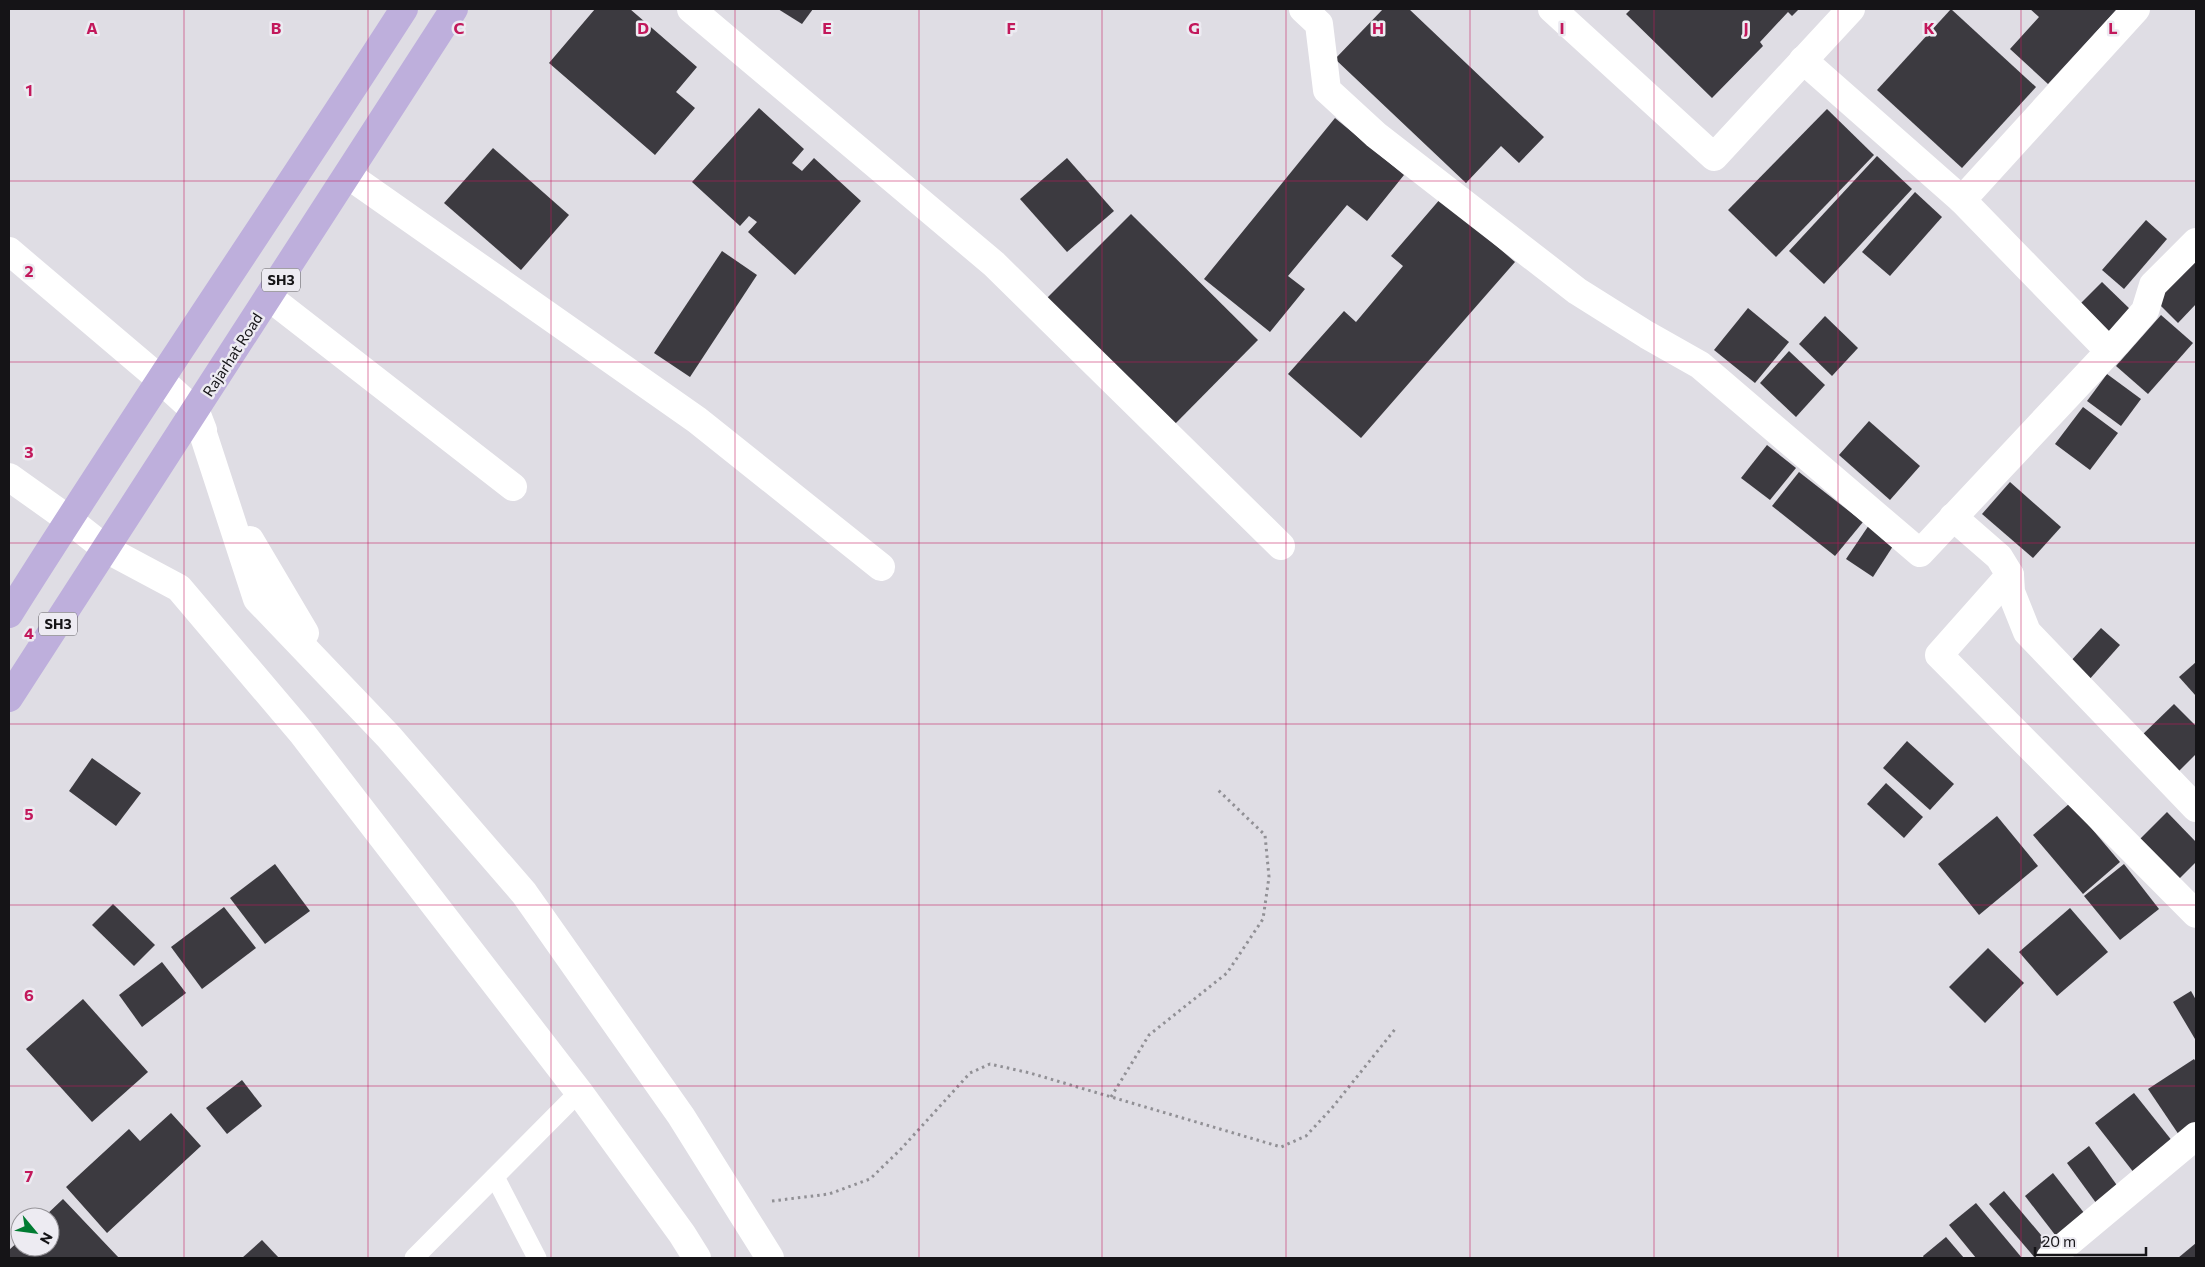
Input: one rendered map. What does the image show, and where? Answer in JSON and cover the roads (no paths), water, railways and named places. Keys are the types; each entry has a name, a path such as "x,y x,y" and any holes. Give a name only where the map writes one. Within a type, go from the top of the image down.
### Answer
{"main road":[{"name":"SH3","path":"9,614 68,519 404,9"},
{"name":"Rajarhat Road","path":"9,698 139,496 270,298 454,9"}],"street":[{"path":"691,9 994,264 1281,546"},
{"path":"1303,9 1319,24 1326,90 1376,135 1577,291 1647,335 1700,364 1920,553 2145,311 2153,285 2196,242"},
{"path":"1552,9 1714,157 1851,9"},
{"path":"1962,200 2136,9"},
{"path":"1803,60 1962,200 2109,351"},
{"path":"348,175 697,420 881,567"},
{"path":"9,251 196,412 256,599 414,765 524,893 681,1116 770,1258"},
{"path":"270,298 513,488"},
{"path":"9,477 106,549 179,588 302,733 579,1092 677,1226 697,1258"},
{"path":"1953,517 1999,557 2010,575 2011,592 2027,632 2196,808"},
{"path":"2010,575 1939,655 2196,914"},
{"path":"2050,1258 2196,1136"}],"lane":[{"path":"414,1258 579,1092"},
{"path":"495,1176 538,1258"}]}
